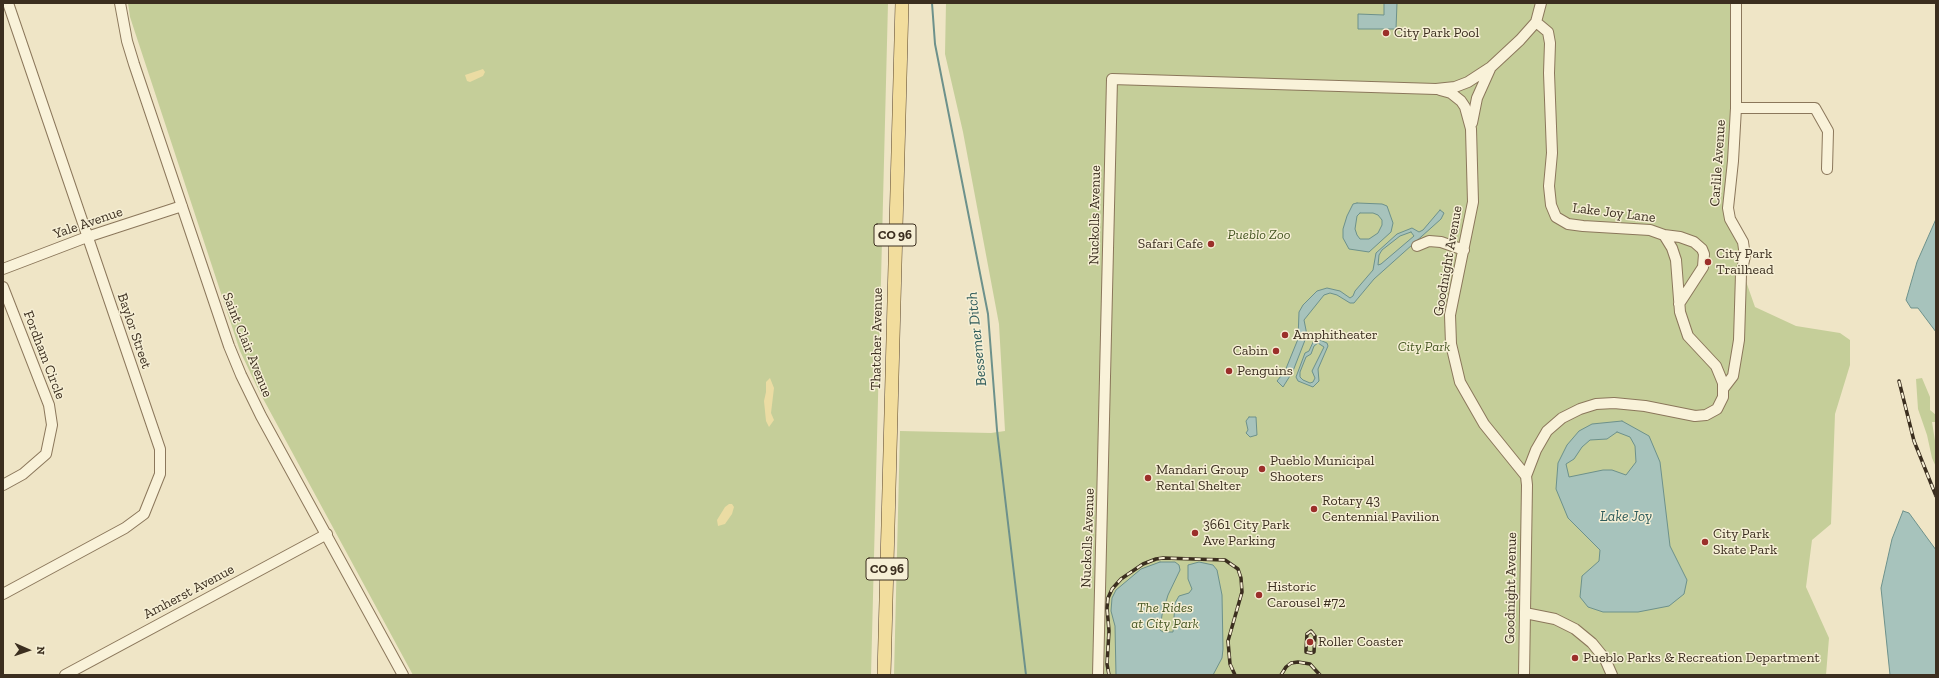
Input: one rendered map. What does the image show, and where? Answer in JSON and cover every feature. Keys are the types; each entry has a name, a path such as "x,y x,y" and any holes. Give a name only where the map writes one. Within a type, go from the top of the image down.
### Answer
{"main road":[{"name":"Thatcher Avenue","path":"884,675 902,3"}],"street":[{"name":"Baylor Street","path":"3,594 125,528 144,514 160,474 160,449 8,3"},
{"name":"Saint Clair Avenue","path":"120,3 127,41 229,346 241,375 261,416 403,675"},
{"path":"1436,89 1463,85 1491,67 1520,40 1536,22 1540,3"},
{"name":"Carlile Avenue","path":"1723,389 1733,376 1739,340 1741,274 1745,256 1743,242 1730,219 1728,208 1733,161 1736,108 1736,3"},
{"name":"Lake Joy Lane","path":"1536,22 1548,32 1550,43 1548,73 1552,153 1549,186 1551,205 1556,217 1568,224 1650,230 1664,235 1672,248 1676,260 1680,312 1688,336 1716,366 1723,383 1723,389"},
{"path":"1471,129 1477,98 1491,67"},
{"name":"Nuckolls Avenue","path":"1098,675 1112,79 1436,89"},
{"name":"Goodnight Avenue","path":"1436,89 1451,93 1462,101 1471,129 1473,202 1450,315 1451,344 1460,382 1484,424 1526,476 1524,675"},
{"path":"1736,108 1815,108 1828,131 1827,169"},
{"name":"Yale Avenue","path":"3,269 87,237 182,206"},
{"path":"1664,235 1680,237 1694,242 1702,249 1704,254 1703,267 1679,304"},
{"path":"1417,246 1429,241 1441,242 1464,250"},
{"name":"Fordham Circle","path":"3,287 49,405 52,426 46,454 23,474 3,485"},
{"path":"1526,476 1536,450 1547,431 1562,418 1580,409 1596,404 1614,403 1645,406 1695,416 1706,415 1717,409 1723,397 1723,389"},
{"name":"Amherst Avenue","path":"65,675 327,534"},
{"path":"1525,613 1555,619 1575,629 1592,643 1605,659 1612,675"}],"green space":[{"path":"128,3 888,3 871,675 413,675 260,393 240,351 130,17"},
{"name":"City Park","path":"946,3 1736,3 1728,208 1743,242 1742,270 1755,307 1796,326 1840,333 1850,340 1850,365 1835,414 1831,524 1812,540 1806,587 1829,638 1826,675 894,675 900,431 991,433 1005,431 999,324 963,132 945,54"},
{"path":"1922,378 1930,397 1930,410 1936,415 1936,422 1932,422 1936,447 1936,467 1918,409 1916,379"}],"sand":[{"path":"483,69 485,72 483,76 470,82 467,81 465,75"},
{"path":"770,378 774,388 771,413 774,420 769,427 766,421 764,401 766,382"},
{"path":"732,504 734,507 732,514 725,524 718,526 717,520 725,507"}],"water":[{"name":"City Park Pool","path":"1384,3 1397,3 1396,29 1358,29 1358,14 1384,15"},
{"path":"1353,204 1382,204 1387,206 1393,223 1391,232 1369,252 1349,249 1343,238 1343,229","holes":["1360,213 1373,213 1378,215 1382,220 1382,225 1378,233 1369,239 1360,239 1355,229 1357,216"]},
{"path":"1440,210 1444,213 1441,219 1374,279 1354,303 1350,303 1337,295 1330,293 1324,295 1304,320 1307,335 1293,371 1283,387 1277,381 1285,371 1298,339 1299,312 1303,305 1317,291 1327,288 1340,291 1350,298 1373,270 1376,253 1397,234 1412,228 1419,232 1423,230","holes":["1411,232 1414,236 1381,264 1378,265 1379,255 1382,250 1400,236"]},
{"path":"1936,219 1936,332 1918,308 1911,308 1906,300 1917,262"},
{"path":"1315,338 1327,343 1328,346 1318,369 1319,381 1313,387 1298,381 1296,377 1305,353 1309,351","holes":["1318,343 1324,347 1312,371 1315,378 1313,382 1310,383 1303,380 1300,377 1300,372 1306,357 1311,354 1314,346"]},
{"path":"1249,417 1256,417 1257,435 1250,437 1246,433 1248,430 1246,421"},
{"name":"Lake Joy","path":"1622,421 1649,436 1660,462 1670,546 1687,580 1684,594 1669,606 1638,612 1603,612 1588,607 1580,597 1582,576 1599,561 1600,550 1568,518 1556,489 1558,463 1567,445 1579,431 1592,424","holes":["1617,432 1630,437 1635,446 1636,462 1626,475 1612,470 1603,470 1569,477 1566,464 1574,459 1582,447 1590,440 1607,439"]},
{"path":"1903,511 1909,513 1936,550 1936,675 1890,675 1881,588 1892,539"},
{"path":"1160,562 1175,562 1179,565 1180,570 1168,595 1162,615 1160,630 1163,632 1173,632 1175,603 1179,596 1189,593 1192,589 1188,579 1188,565 1199,562 1213,565 1217,570 1222,595 1223,649 1222,658 1213,675 1116,675 1115,626 1111,611 1112,598 1116,590 1141,569"}],"waterway":[{"name":"Bessemer Ditch","path":"932,3 935,44 988,314 997,430 1026,675"}],"railway":[{"path":"1899,381 1914,441 1936,496"},
{"path":"1109,675 1107,664 1109,631 1107,608 1108,598 1112,589 1121,579 1143,564 1163,558 1225,560 1238,569 1241,578 1242,592 1228,641 1230,664 1235,675"},
{"path":"1311,631 1315,636 1314,652 1311,653 1306,652 1307,634 1311,631"},
{"path":"1281,675 1286,667 1291,663 1298,662 1310,664 1320,675"}],"place":[{"name":"City Park Pool","path":"1386,33"},
{"name":"Safari Cafe","path":"1211,244"},
{"name":"City Park Trailhead","path":"1708,262"},
{"name":"Amphitheater","path":"1285,335"},
{"name":"Cabin","path":"1276,351"},
{"name":"Penguins","path":"1229,371"},
{"name":"Pueblo Municipal Shooters","path":"1262,469"},
{"name":"Mandari Group Rental Shelter","path":"1148,478"},
{"name":"Rotary 43 Centennial Pavilion","path":"1314,509"},
{"name":"3661 City Park Ave Parking","path":"1195,533"},
{"name":"City Park Skate Park","path":"1705,542"},
{"name":"Historic Carousel #72","path":"1259,595"},
{"name":"Roller Coaster","path":"1310,642"},
{"name":"Pueblo Parks & Recreation Department","path":"1575,658"}],"park label":[{"name":"Pueblo Zoo","path":"1259,235"},
{"name":"The Rides at City Park","path":"1165,616"}]}
